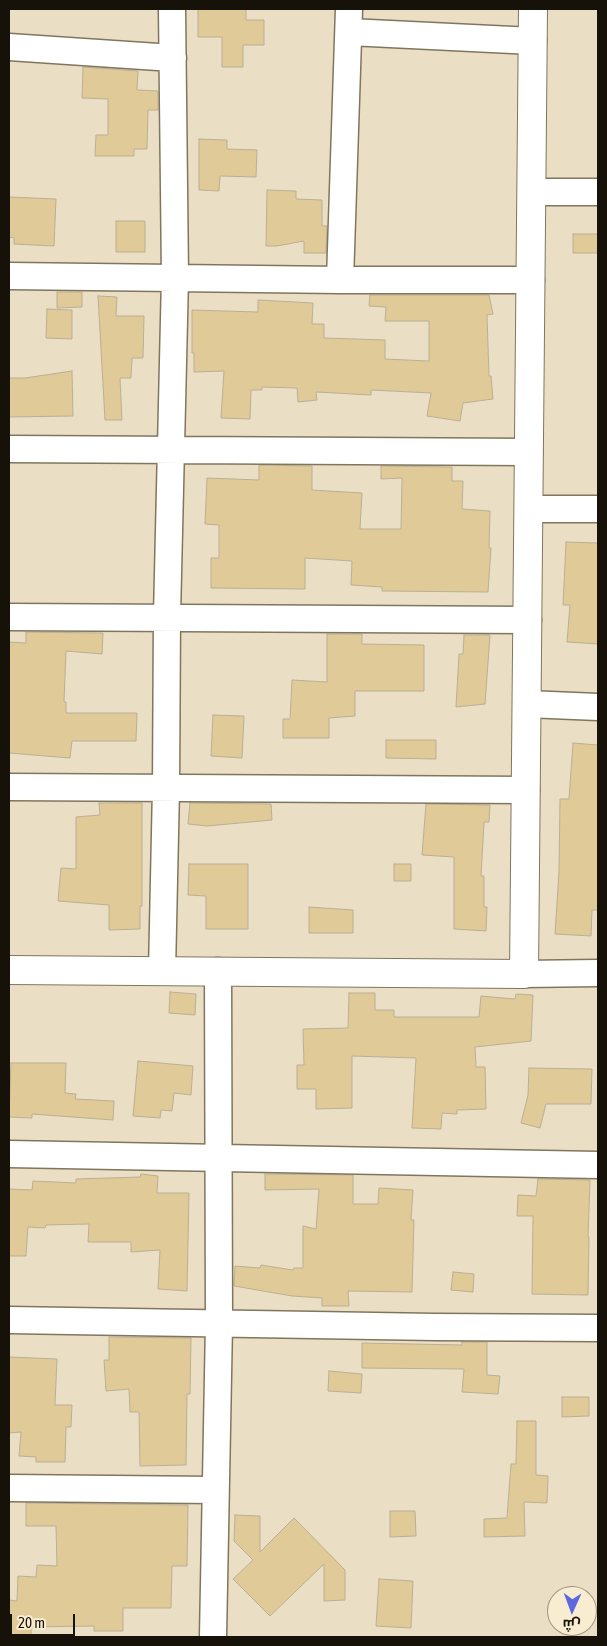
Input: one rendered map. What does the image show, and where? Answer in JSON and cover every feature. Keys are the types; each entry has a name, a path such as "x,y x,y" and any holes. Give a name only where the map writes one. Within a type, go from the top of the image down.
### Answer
{"street":[{"path":"162,971 167,616 175,277 172,9"},
{"path":"524,974 533,9"},
{"path":"340,280 349,21 533,41"},
{"path":"9,47 173,58"},
{"path":"532,192 598,192"},
{"path":"9,276 531,280"},
{"path":"9,448 529,452"},
{"path":"529,509 598,509"},
{"path":"9,617 167,616 528,620"},
{"path":"527,704 598,707"},
{"path":"9,787 526,790"},
{"path":"9,970 598,973"},
{"path":"212,1637 219,1324 218,971"},
{"path":"9,1154 598,1165"},
{"path":"9,1320 598,1328"},
{"path":"9,1488 214,1490"}],"building":[{"path":"198,9 246,9 246,20 264,20 264,45 243,45 243,67 222,67 222,37 198,37"},
{"path":"83,67 138,71 137,90 158,91 158,110 148,110 147,149 134,149 134,156 95,156 96,135 108,135 108,99 82,98"},
{"path":"199,139 227,140 227,149 257,150 256,177 220,176 219,191 199,190"},
{"path":"267,190 296,191 296,199 322,200 322,226 327,226 326,253 304,253 304,241 266,246"},
{"path":"9,197 56,199 54,246 14,244 14,238 9,237"},
{"path":"116,221 145,221 145,252 116,252"},
{"path":"573,234 598,234 598,253 573,253"},
{"path":"57,292 82,292 82,307 57,308"},
{"path":"370,295 489,295 493,314 487,315 489,376 491,376 493,399 463,403 460,421 427,416 431,393 371,390 371,395 316,392 317,400 298,402 297,388 262,387 262,390 251,390 250,419 221,418 224,371 194,372 192,310 258,312 258,300 313,303 312,324 324,324 324,338 385,340 385,359 429,361 429,321 385,321 386,307 369,306"},
{"path":"98,296 117,297 116,316 144,316 143,358 132,358 131,378 120,378 122,420 105,420"},
{"path":"47,309 72,310 72,339 46,338"},
{"path":"72,371 73,416 9,417 9,378 25,378"},
{"path":"259,465 312,466 312,490 362,493 360,529 401,529 402,478 381,479 381,466 452,467 452,481 463,481 462,509 490,511 489,548 491,548 488,592 382,591 382,587 351,585 352,561 305,558 305,589 211,588 211,558 219,558 219,525 205,524 207,478 259,480"},
{"path":"566,542 598,543 598,644 567,642 570,605 563,605"},
{"path":"26,632 103,633 102,654 66,651 64,702 66,702 66,713 137,713 136,741 72,741 70,758 9,753 9,642 26,643"},
{"path":"327,634 362,634 362,644 424,645 424,691 355,691 355,716 329,718 329,738 283,738 283,719 290,719 292,680 327,682"},
{"path":"464,635 490,635 485,704 456,707 459,654 463,654"},
{"path":"213,715 244,716 242,758 211,756"},
{"path":"386,740 436,740 436,759 386,758"},
{"path":"573,743 598,745 598,910 592,910 591,936 555,934 559,871 560,799 569,799"},
{"path":"99,803 142,803 142,906 140,906 140,929 109,930 109,905 58,901 61,868 76,869 76,817 100,815"},
{"path":"190,803 271,804 272,820 207,826 188,824"},
{"path":"426,804 490,805 489,822 484,822 481,876 484,876 484,907 487,907 486,931 454,929 454,857 422,855"},
{"path":"189,864 248,864 248,929 206,929 206,896 188,895"},
{"path":"394,864 411,864 411,881 394,881"},
{"path":"309,907 353,910 353,933 309,933"},
{"path":"170,992 196,994 195,1015 169,1013"},
{"path":"349,993 375,993 375,1010 394,1010 394,1017 479,1017 481,996 515,999 516,994 533,995 531,1041 475,1047 476,1067 485,1067 486,1109 457,1110 457,1114 442,1113 441,1129 412,1128 416,1058 352,1056 352,1108 316,1109 316,1089 297,1089 297,1065 304,1065 303,1029 348,1028"},
{"path":"138,1061 193,1066 191,1095 174,1093 172,1111 161,1110 160,1118 133,1116"},
{"path":"11,1063 66,1063 65,1093 76,1094 75,1099 114,1101 113,1120 32,1114 32,1118 9,1117"},
{"path":"529,1068 592,1069 591,1104 546,1104 540,1128 521,1123 528,1095"},
{"path":"141,1174 158,1176 157,1193 189,1193 187,1291 158,1289 160,1250 131,1252 131,1242 88,1242 89,1224 46,1225 45,1228 28,1227 26,1256 9,1256 9,1189 32,1190 33,1181 76,1183 76,1179 140,1177"},
{"path":"265,1174 353,1175 353,1204 378,1204 379,1188 413,1190 411,1220 414,1220 412,1292 348,1291 349,1306 322,1306 322,1298 292,1296 234,1286 235,1266 260,1268 261,1265 293,1270 294,1268 303,1268 303,1226 316,1229 319,1189 265,1190"},
{"path":"538,1179 590,1180 588,1295 532,1294 533,1216 517,1216 518,1195 536,1196"},
{"path":"453,1272 474,1274 473,1292 451,1290"},
{"path":"109,1337 191,1338 190,1394 187,1394 186,1465 140,1466 139,1412 130,1412 129,1389 106,1391 104,1360 109,1360"},
{"path":"462,1342 487,1342 487,1375 500,1376 498,1394 462,1392 464,1369 362,1368 362,1343 462,1345"},
{"path":"9,1357 57,1359 55,1405 72,1405 71,1427 66,1427 65,1462 36,1462 36,1457 19,1456 21,1432 9,1433"},
{"path":"329,1371 362,1374 361,1393 328,1391"},
{"path":"562,1397 589,1397 589,1416 562,1417"},
{"path":"517,1421 536,1421 536,1475 548,1476 547,1503 524,1502 525,1536 484,1537 484,1519 507,1518 511,1464 516,1464"},
{"path":"26,1503 188,1505 187,1566 172,1566 171,1608 123,1608 123,1631 94,1631 94,1626 31,1627 31,1637 9,1637 9,1600 17,1601 18,1576 36,1577 37,1565 57,1566 56,1526 26,1526"},
{"path":"390,1511 415,1511 416,1536 390,1537"},
{"path":"235,1515 260,1516 260,1552 294,1518 345,1570 345,1600 324,1601 324,1564 270,1616 233,1579 253,1560 234,1541"},
{"path":"379,1579 413,1581 411,1628 376,1626"}]}
